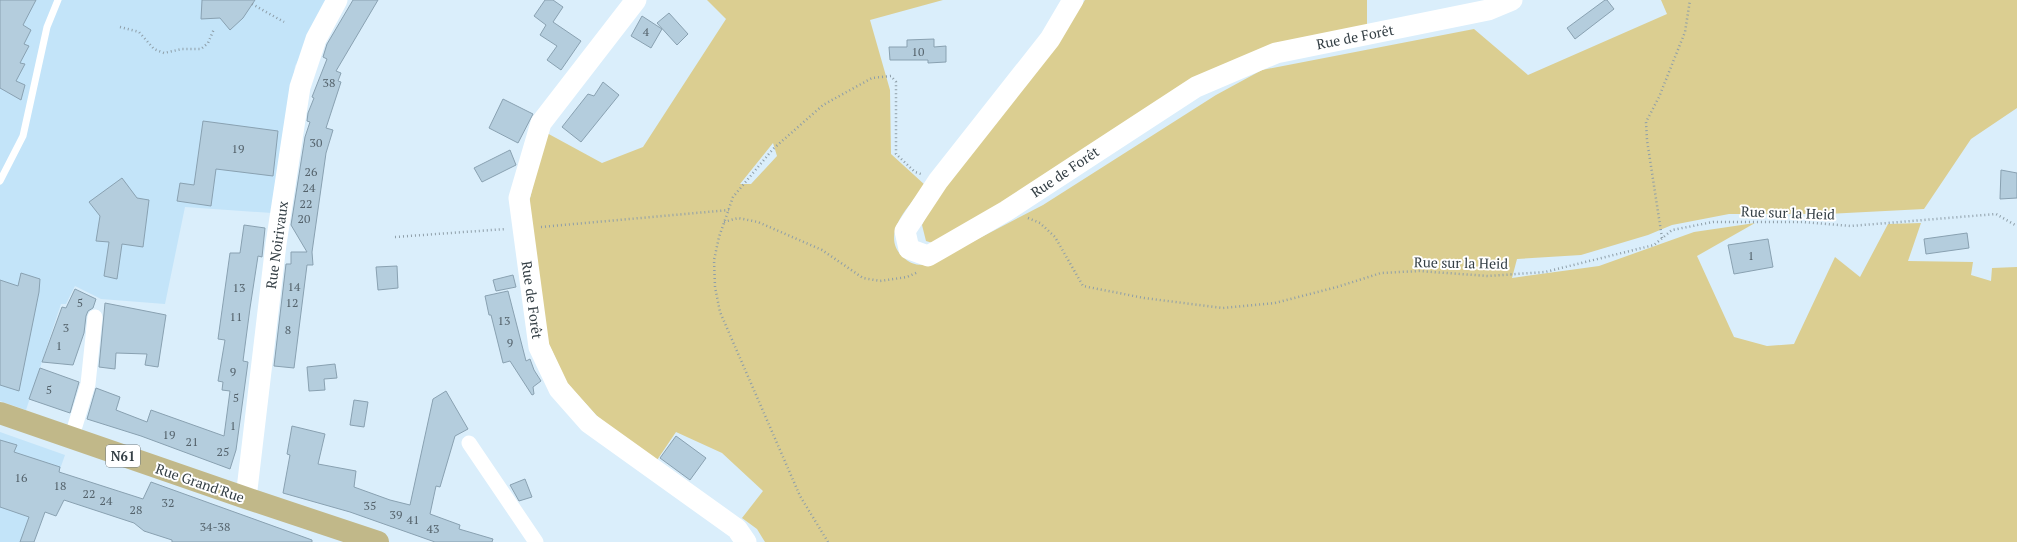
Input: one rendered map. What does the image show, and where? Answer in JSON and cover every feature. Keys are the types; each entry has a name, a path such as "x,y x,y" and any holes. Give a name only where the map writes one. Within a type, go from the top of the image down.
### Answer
{"main road":[{"name":"Rue Grand'Rue","path":"0,413 71,439 378,542"}],"street":[{"name":"Rue Noirivaux","path":"246,498 276,244 300,87 316,39 337,0"},
{"name":"Rue de Forêt","path":"636,0 541,123 519,198 539,347 559,389 589,423 737,529 746,542"},
{"name":"Rue de Forêt","path":"1073,0 1050,39 938,181 905,231 909,249 928,256 1006,211 1196,86 1276,53 1488,10 1512,0"},
{"path":"71,439 88,384 95,317"},
{"path":"469,443 536,542"}],"lane":[{"path":"0,181 23,136 47,27 58,0"}],"path":[{"path":"1662,238 1647,140 1646,122 1659,97 1685,32 1690,0"},
{"path":"252,4 284,22"},
{"path":"120,27 139,32 154,48 164,53 182,48 201,48 208,43 214,29"},
{"path":"828,542 800,496 720,312 715,287 714,260 719,237 733,197 772,148 823,105 872,78 891,76 896,82 896,154 915,172 938,181"},
{"path":"395,237 606,223 729,210"},
{"name":"Rue sur la Heid","path":"1006,211 1040,223 1055,237 1083,286 1144,298 1223,308 1275,303 1337,287 1381,272 1419,271 1488,276 1545,272 1654,245 1672,230 1713,222 1789,221 1851,226 1996,214 2017,226"},
{"path":"724,222 738,218 764,224 822,250 863,278 887,280 907,277 922,271"}],"shaded area":[{"path":"0,0 331,0 295,66 272,213 185,207 165,304 101,299 75,286 66,304 61,304 26,410 0,401"},
{"path":"707,0 943,0 870,20 890,90 891,154 925,185 900,219 894,238 896,247 902,256 915,264 922,265 930,264 1043,205 1216,95 1262,70 1474,29 1528,75 1667,14 1661,0 2017,0 2017,108 1971,139 1924,209 1827,214 1729,214 1672,225 1648,235 1581,255 1517,259 1512,278 1599,266 1694,232 1755,223 1697,256 1734,337 1767,346 1794,344 1835,257 1860,277 1888,224 1921,223 1908,261 1973,262 1971,275 1991,281 1992,268 2017,267 2017,542 765,542 757,529 742,518 763,491 722,453 676,432 655,463 598,417 567,383 547,340 529,203 545,132 602,163 643,147 726,19","holes":["773,143 777,156 751,184 740,184"]},
{"path":"1085,0 1367,0 1367,27 1283,42 939,245 926,241 922,225 935,198 1052,51"},
{"path":"0,432 65,455 34,542 0,542"}],"building":[{"path":"0,0 36,0 23,25 31,30 24,44 29,46 20,63 25,64 16,81 25,85 21,100 0,88"},
{"path":"202,0 255,0 243,18 230,30 220,18 201,19"},
{"path":"353,0 378,0 336,71 341,73 338,81 341,82 326,128 333,130 326,153 312,252 313,265 307,265 294,368 274,366 286,264 291,264 291,252 307,252 291,225 305,137 310,122 307,121 308,113 314,98 312,97 327,59 323,57 327,44"},
{"path":"545,0 553,0 563,7 553,22 581,41 561,70 547,60 557,46 540,35 546,25 534,16"},
{"path":"1607,0 1614,9 1575,39 1567,28"},
{"path":"669,13 688,34 677,45 657,23"},
{"path":"642,16 662,29 651,48 631,36"},
{"path":"934,39 934,47 946,46 946,62 928,63 928,60 890,60 889,47 907,47 907,40"},
{"path":"603,82 619,95 581,142 562,127 588,94 594,96"},
{"path":"503,99 533,114 518,143 489,128"},
{"path":"203,121 278,131 273,176 216,169 211,206 177,201 180,183 194,185"},
{"path":"510,150 516,165 482,182 474,168"},
{"path":"2001,170 2017,173 2017,198 2000,199"},
{"path":"122,178 137,198 149,200 143,247 122,244 117,279 104,276 109,242 96,241 100,216 89,202"},
{"path":"244,225 265,228 262,257 258,256 250,308 243,361 248,362 236,450 230,469 141,436 87,419 96,388 120,397 116,410 147,422 151,410 224,436 230,391 222,390 223,382 218,381 225,340 218,339 230,253 240,253"},
{"path":"1967,233 1969,248 1926,254 1924,239"},
{"path":"1768,239 1773,267 1734,274 1728,245"},
{"path":"397,266 398,288 378,290 376,267"},
{"path":"21,273 40,279 39,292 19,391 0,385 0,280 18,286"},
{"path":"513,275 516,287 496,291 493,280"},
{"path":"75,289 96,299 93,308 88,311 86,316 84,333 73,365 42,362 62,307 66,308"},
{"path":"508,291 526,361 530,359 534,370 541,381 533,387 534,394 532,395 510,361 503,363 491,315 489,315 485,296"},
{"path":"105,303 166,315 158,367 145,365 147,354 116,353 115,369 99,367"},
{"path":"335,364 337,378 324,379 325,390 309,391 307,367"},
{"path":"40,368 79,382 70,413 29,399"},
{"path":"446,391 468,429 455,436 440,487 436,486 430,514 460,525 459,529 493,539 492,542 435,542 350,512 283,493 290,455 287,454 292,426 325,434 318,464 356,471 354,487 390,500 410,505 433,399"},
{"path":"354,400 368,402 364,427 350,425"},
{"path":"676,436 706,458 690,480 660,458"},
{"path":"0,440 17,445 14,452 60,467 59,472 143,499 151,482 312,540 312,542 172,542 172,540 144,531 134,523 64,500 56,516 45,512 34,542 20,542 29,517 0,507"},
{"path":"525,479 532,497 519,501 510,485"}]}
